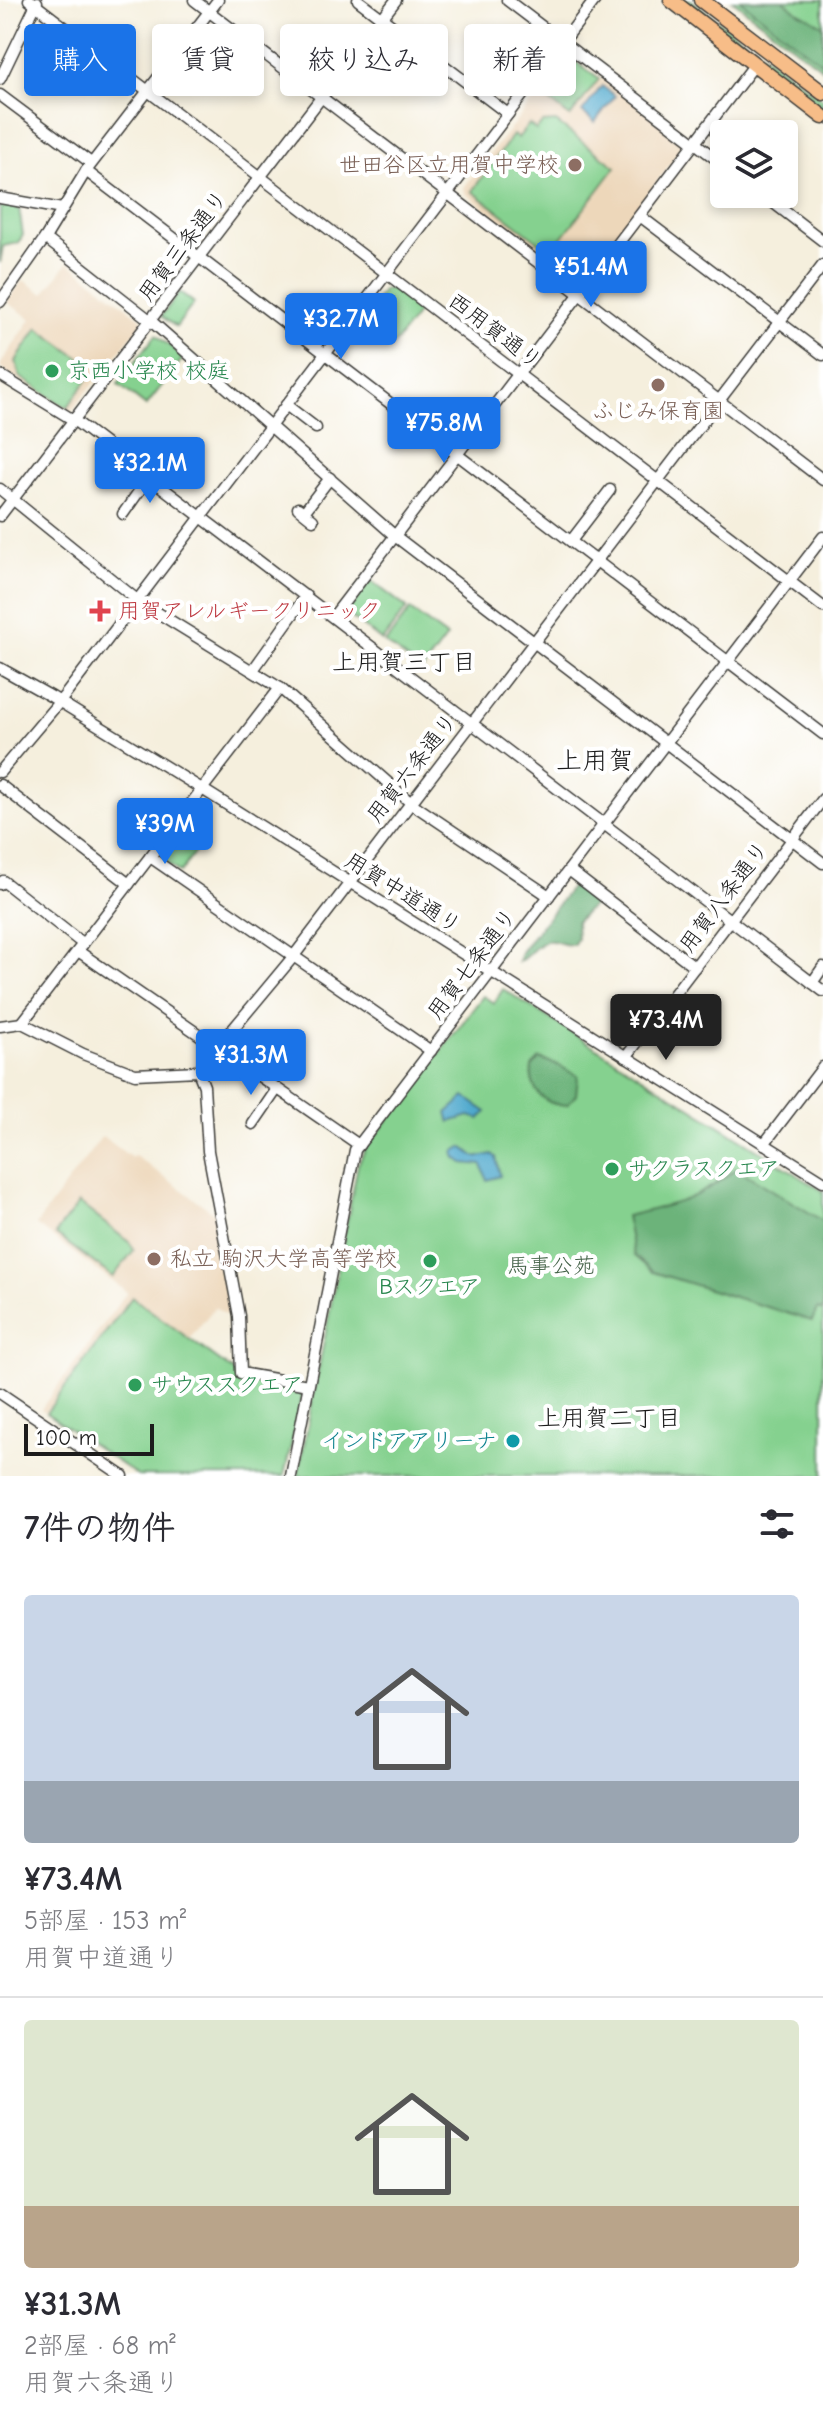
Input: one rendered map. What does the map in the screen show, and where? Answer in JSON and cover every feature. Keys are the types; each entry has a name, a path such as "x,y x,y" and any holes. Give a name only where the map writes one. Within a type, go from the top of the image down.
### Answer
{"main road":[{"path":"671,0 823,117"},
{"path":"701,0 823,93"}],"street":[{"path":"194,0 823,480"},
{"path":"0,302 45,238 88,167 218,0"},
{"path":"358,0 508,114"},
{"name":"用賀三条通り","path":"0,516 396,0"},
{"path":"507,0 538,24"},
{"path":"576,26 595,0"},
{"path":"0,79 34,2"},
{"name":"西用賀通り","path":"34,2 823,607"},
{"path":"576,53 710,154"},
{"path":"333,617 755,64"},
{"path":"0,95 200,258 823,734"},
{"path":"0,772 59,702 522,96"},
{"path":"0,198 62,209"},
{"path":"780,208 823,241"},
{"path":"640,216 823,355"},
{"path":"45,238 151,321 395,536 823,863"},
{"name":"用賀六条通り","path":"198,1071 293,957 823,265"},
{"path":"0,375 75,421 823,991"},
{"path":"286,405 316,428"},
{"path":"123,514 149,477"},
{"path":"305,513 330,478"},
{"path":"0,489 137,600 280,688 411,803 549,896"},
{"path":"571,541 610,490"},
{"name":"用賀七条通り","path":"291,1476 352,1158 359,1145 823,537"},
{"path":"253,670 306,596"},
{"name":"用賀中道通り","path":"0,668 202,789 823,1181"},
{"path":"22,1023 280,688"},
{"path":"0,785 129,884"},
{"name":"用賀八条通り","path":"626,1057 823,799"},
{"path":"150,857 431,1051"},
{"path":"569,870 695,967"},
{"path":"0,884 3,881 80,948 359,1145"},
{"path":"812,983 823,967"},
{"path":"0,1026 22,1023 83,1054 135,1074 198,1071 204,1086 208,1151 239,1316 241,1373 308,1385"},
{"path":"764,1144 823,1067"},
{"path":"253,1124 277,1089"},
{"path":"0,1393 123,1476"}],"shaded area":[{"name":"世田谷区立用賀中学校","path":"576,60 686,139 582,282 465,193 464,187 536,96 576,96"},
{"path":"68,262 141,318 142,323 69,411 0,368 31,319 7,302 23,280 44,294"},
{"name":"私立 駒沢大学高等学校","path":"102,1136 132,1158 134,1155 217,1215 235,1309 229,1309 225,1314 215,1307 190,1338 132,1296 45,1412 41,1409 127,1292 36,1225"}],"green space":[{"path":"681,0 691,0 823,100 823,108"},
{"path":"732,0 823,0 823,69"},
{"path":"739,0 783,0 823,25 823,64"},
{"path":"576,62 599,79 570,117 544,96 576,96"},
{"path":"556,122 616,167 561,239 543,245 472,191 513,135 518,138 529,124 536,130 542,123"},
{"path":"0,205 19,208 23,235 18,243 3,246 0,263"},
{"path":"394,288 421,309 391,348 358,323 384,290"},
{"path":"180,292 194,303 176,327 161,316"},
{"name":"京西小学校 校庭","path":"38,328 84,361 80,367 91,375 67,408 20,377 16,361"},
{"path":"156,335 184,357 146,406 118,384"},
{"path":"370,580 407,608 382,641 346,613"},
{"path":"410,610 447,637 422,670 385,643"},
{"path":"180,828 201,843 180,873 159,857"},
{"path":"572,886 583,887 597,901 576,922 577,939 573,945 546,941 518,962 521,952"},
{"name":"馬事公苑","path":"503,989 823,1191 823,1476 298,1476 358,1164 365,1150 483,996 494,1003"},
{"path":"540,1059 578,1076 576,1095 568,1104 552,1103 536,1089 532,1067"},
{"path":"736,1168 823,1221 823,1311 817,1309 812,1321 653,1272 634,1256 626,1216 698,1194"},
{"path":"79,1203 130,1243 134,1250 113,1277 55,1234"},
{"path":"132,1297 240,1376 304,1389 284,1476 138,1476 46,1413"}],"water":[{"path":"602,86 615,96 595,122 582,112"},
{"path":"465,1097 487,1112 480,1119 469,1116 450,1122 447,1113"},
{"path":"462,1147 476,1157 492,1154 496,1157 500,1176 487,1180 482,1165 463,1163 456,1158 454,1152"}],"place":[{"name":"世田谷区立用賀中学校","path":"575,165"},
{"name":"京西小学校 校庭","path":"52,371"},
{"name":"ふじみ保育園","path":"658,385"},
{"name":"用賀アレルギークリニック","path":"100,611"},
{"name":"サクラスクエア","path":"612,1169"},
{"name":"私立 駒沢大学高等学校","path":"154,1259"},
{"name":"Bスクエア","path":"430,1261"},
{"name":"サウススクエア","path":"135,1385"},
{"name":"インドアアリーナ","path":"513,1441"}],"district":[{"name":"上用賀三丁目","path":"404,662"},
{"name":"上用賀","path":"595,761"},
{"name":"上用賀二丁目","path":"609,1418"}]}
